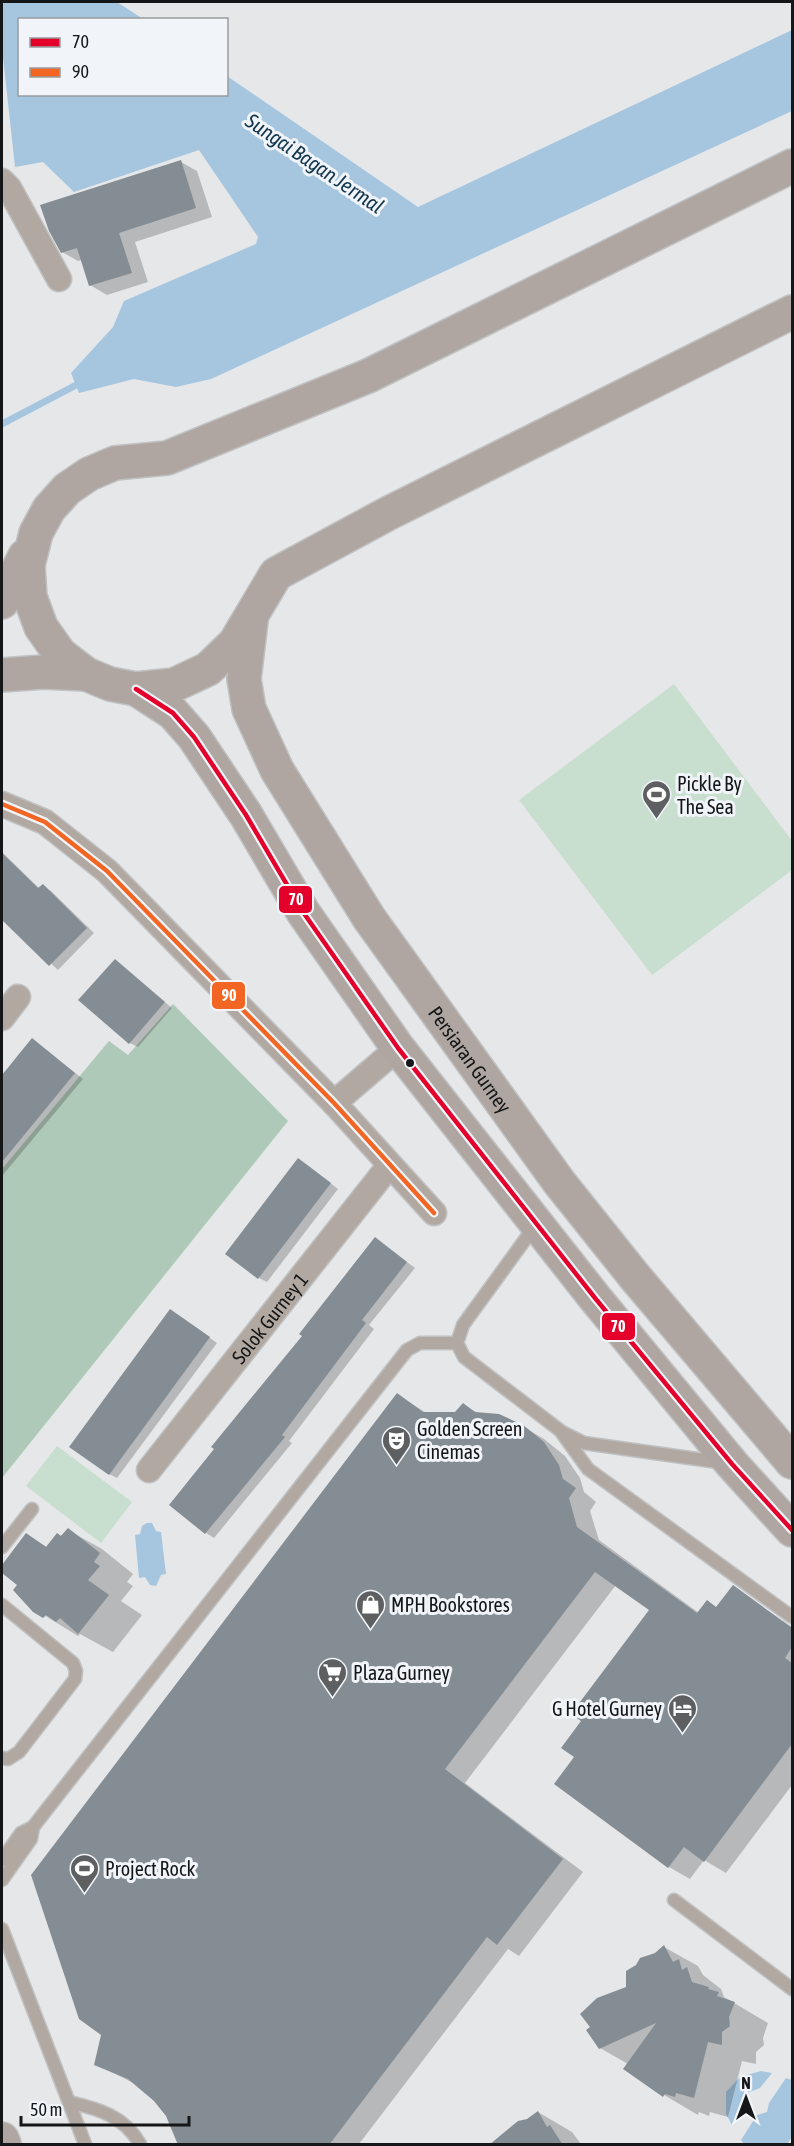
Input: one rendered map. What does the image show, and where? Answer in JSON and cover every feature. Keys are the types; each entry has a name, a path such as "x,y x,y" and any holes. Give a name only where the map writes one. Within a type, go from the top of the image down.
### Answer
{"main road":[{"path":"2,602 49,509 67,489 89,474 114,464 167,458 368,376 792,166"},
{"path":"36,533 28,565 30,597 41,627 60,654 86,674 110,684 136,689 174,685 208,669 235,643 276,574 389,513 792,312"},
{"name":"Persiaran Gurney","path":"253,610 244,679 249,709 277,770 357,898 559,1182 635,1277 792,1462"},
{"path":"2,675 43,672 86,674"},
{"path":"136,689 173,713 194,737 246,814 303,912 399,1048 535,1225 732,1464 792,1530"},
{"path":"2,2139 4,2145"}],"street":[{"path":"2,181 9,188 59,279"},
{"path":"2,804 45,822 107,871 334,1103 434,1213"},
{"path":"2,1018 18,997"},
{"path":"334,1103 399,1048"},
{"name":"Solok Gurney 1","path":"149,1470 389,1166"}],"lane":[{"path":"535,1225 463,1325 457,1343 460,1351 471,1363 562,1432 584,1443 732,1464"},
{"path":"2,1860 21,1833 33,1827 407,1350 420,1343 457,1343"},
{"path":"562,1432 588,1469 792,1617"},
{"path":"2,1547 32,1509"},
{"path":"2,1605 73,1664 76,1671 75,1679 19,1752 8,1759 2,1758"},
{"path":"2,1880 31,1839 33,1827"},
{"path":"674,1900 792,1989"},
{"path":"2,1929 85,2145"},
{"path":"69,2102 98,2109 112,2116 125,2124 140,2145"}],"green space":[{"name":"Pickle By The Sea","path":"674,684 792,841 792,870 652,975 519,800"},
{"path":"173,1004 288,1121 2,1478 2,1169 109,1041 128,1055"},
{"path":"57,1446 132,1502 101,1543 26,1486"}],"water":[{"name":"Sungai Bagan Jermal","path":"2,2 117,2 141,18 18,18 18,96 228,96 228,77 418,207 792,30 792,111 211,379 176,387 134,379 79,393 71,373 113,327 124,301 256,244 258,237 199,150 74,192 43,162 15,167 2,48"},
{"path":"152,1523 156,1531 161,1532 166,1574 161,1575 156,1586 150,1585 145,1577 139,1578 135,1535 140,1534 142,1526"},
{"path":"761,2071 772,2073 760,2088 747,2093 742,2104 743,2110 732,2125 726,2114 726,2092 740,2077"},
{"path":"786,2078 792,2080 792,2137 787,2144 744,2144 741,2140 757,2115 767,2112 769,2103"}],"building":[{"path":"181,160 196,208 119,233 132,273 89,286 77,248 61,253 49,231 40,205"},
{"path":"2,853 38,888 43,884 87,928 49,966 2,920"},
{"path":"115,959 165,1002 129,1044 78,1000"},
{"path":"32,1038 75,1073 2,1162 2,1075"},
{"path":"298,1158 331,1183 258,1279 225,1254"},
{"path":"375,1237 407,1262 362,1320 366,1323 282,1435 285,1437 205,1534 169,1505 214,1449 211,1447 302,1336 299,1334"},
{"path":"170,1309 210,1337 109,1475 69,1447"},
{"name":"Plaza Gurney","path":"397,1393 423,1412 455,1412 463,1403 475,1412 499,1414 523,1425 544,1442 559,1465 563,1479 576,1488 569,1498 577,1527 697,1613 707,1600 716,1607 733,1585 792,1628 792,1647 785,1658 792,1663 792,1744 704,1862 684,1847 668,1868 554,1784 574,1757 561,1748 581,1721 571,1714 649,1610 595,1572 445,1769 563,1859 497,1945 487,1937 329,2145 178,2145 166,2116 154,2101 128,2079 94,2065 101,2035 79,2019 31,1875"},
{"path":"68,1528 100,1553 94,1562 100,1566 88,1580 109,1595 78,1634 60,1618 56,1622 46,1615 43,1618 33,1612 13,1590 17,1585 2,1573 2,1565 26,1533 46,1547 57,1533 61,1536"},
{"path":"664,1945 673,1962 679,1959 682,1970 687,1967 692,1982 709,1987 708,1989 719,1992 717,1996 735,2002 729,2017 730,2026 722,2032 722,2045 708,2042 694,2098 676,2093 675,2097 665,2094 663,2097 623,2069 656,2023 599,2049 586,2030 590,2027 580,2014 597,1998 626,1987 626,1971 636,1965 640,1958 655,1953"},
{"path":"538,2111 547,2127 550,2125 563,2145 489,2145 518,2121 527,2119"}],"waterway":[{"path":"2,424 82,382"}],"transit line":[{"name":"70","path":"136,689 173,713 194,737 246,815 303,912 398,1048 595,1298 732,1464 792,1530"},
{"name":"90","path":"2,804 45,822 107,871 334,1103 434,1213"}],"place":[{"name":"Pickle By The Sea","path":"656,820"},
{"name":"Golden Screen Cinemas","path":"396,1466"},
{"name":"MPH Bookstores","path":"370,1630"},
{"name":"Plaza Gurney","path":"332,1698"},
{"name":"G Hotel Gurney","path":"683,1734"},
{"name":"Project Rock","path":"84,1894"}]}
